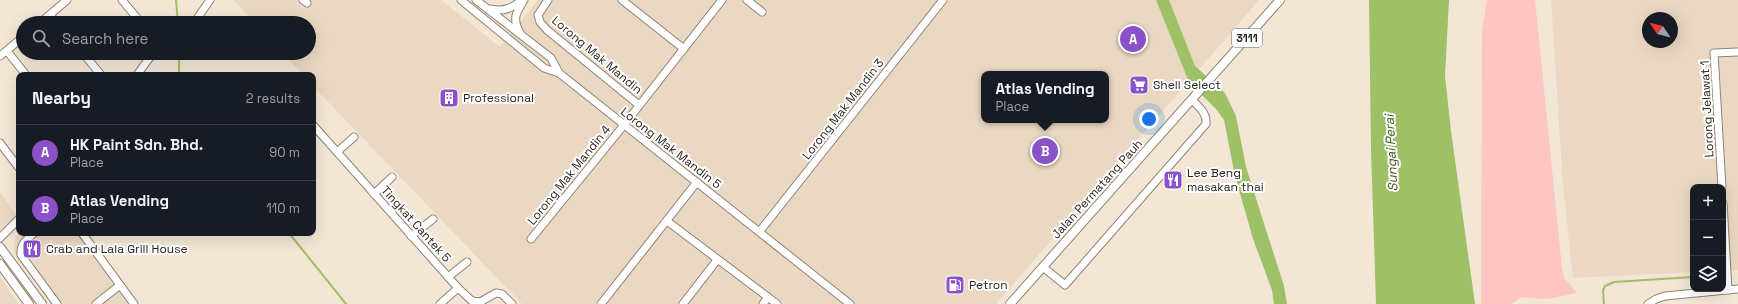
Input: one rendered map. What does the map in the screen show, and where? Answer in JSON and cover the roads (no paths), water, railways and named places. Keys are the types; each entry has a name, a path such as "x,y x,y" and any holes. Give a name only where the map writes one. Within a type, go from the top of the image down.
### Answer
{"main road":[{"name":"Jalan Permatang Pauh","path":"1010,304 1280,0"},
{"path":"0,247 42,304"},
{"path":"0,264 29,304"}],"street":[{"path":"50,15 67,0"},
{"path":"122,0 135,16"},
{"path":"199,16 210,0"},
{"path":"460,0 544,68 559,73"},
{"name":"Lorong Mak Mandin 5","path":"476,0 505,21 550,58 559,73 760,231 847,303"},
{"path":"482,17 497,23 505,21 523,0"},
{"path":"487,8 504,11 523,0"},
{"path":"520,33 515,20 516,14 523,0"},
{"name":"Lorong Mak Mandin","path":"548,0 538,15 540,22 547,30 639,105"},
{"path":"622,0 684,49"},
{"name":"Lorong Mak Mandin 4","path":"531,239 624,125 722,0"},
{"path":"747,0 762,12"},
{"name":"Lorong Mak Mandin 3","path":"760,231 943,0"},
{"path":"505,21 506,30 512,43"},
{"path":"0,56 16,43"},
{"path":"7,51 24,72"},
{"name":"Lorong Jelawat 1","path":"1722,184 1714,53 1738,52"},
{"path":"88,60 98,72"},
{"path":"139,72 148,60"},
{"path":"1043,267 1065,285 1206,124 1204,112 1192,100"},
{"name":"Tingkat Cantek 5","path":"316,128 448,277 472,301 480,302 496,293 502,294 512,304"},
{"path":"337,152 354,137"},
{"path":"0,142 16,164"},
{"path":"374,194 392,177"},
{"path":"601,304 698,182"},
{"path":"411,236 433,219"},
{"path":"1724,220 1728,290"},
{"path":"667,221 777,304"},
{"path":"0,237 16,222"},
{"path":"31,236 23,243 21,255 57,304"},
{"path":"84,236 134,304"},
{"path":"683,304 717,260"},
{"path":"448,277 467,262"},
{"path":"96,304 120,285"},
{"path":"440,304 458,288"},
{"path":"1648,304 1656,299 1666,296 1738,289"},
{"path":"763,304 768,297"}],"water":[{"path":"1156,0 1169,0 1195,66 1225,93 1236,116 1246,167 1284,286 1287,304 1274,304 1272,290 1253,239 1235,176 1224,120 1216,109 1189,82"},
{"name":"Sungai Perai","path":"1369,0 1449,0 1445,76 1451,131 1475,304 1376,304 1371,149"}],"waterway":[{"path":"176,0 177,16"},
{"path":"179,60 179,72"},
{"path":"291,236 346,304"},
{"path":"1604,304 1603,290 1605,286 1614,282 1690,277"}],"place":[{"name":"HK Paint Sdn. Bhd.","path":"1133,39"},
{"name":"Shell Select","path":"1139,85"},
{"name":"Professional","path":"449,98"},
{"name":"Atlas Vending","path":"1045,151"},
{"name":"Lee Beng masakan thai","path":"1173,180"},
{"name":"Crab and Lala Grill House","path":"32,249"},
{"name":"Petron","path":"955,285"}]}
